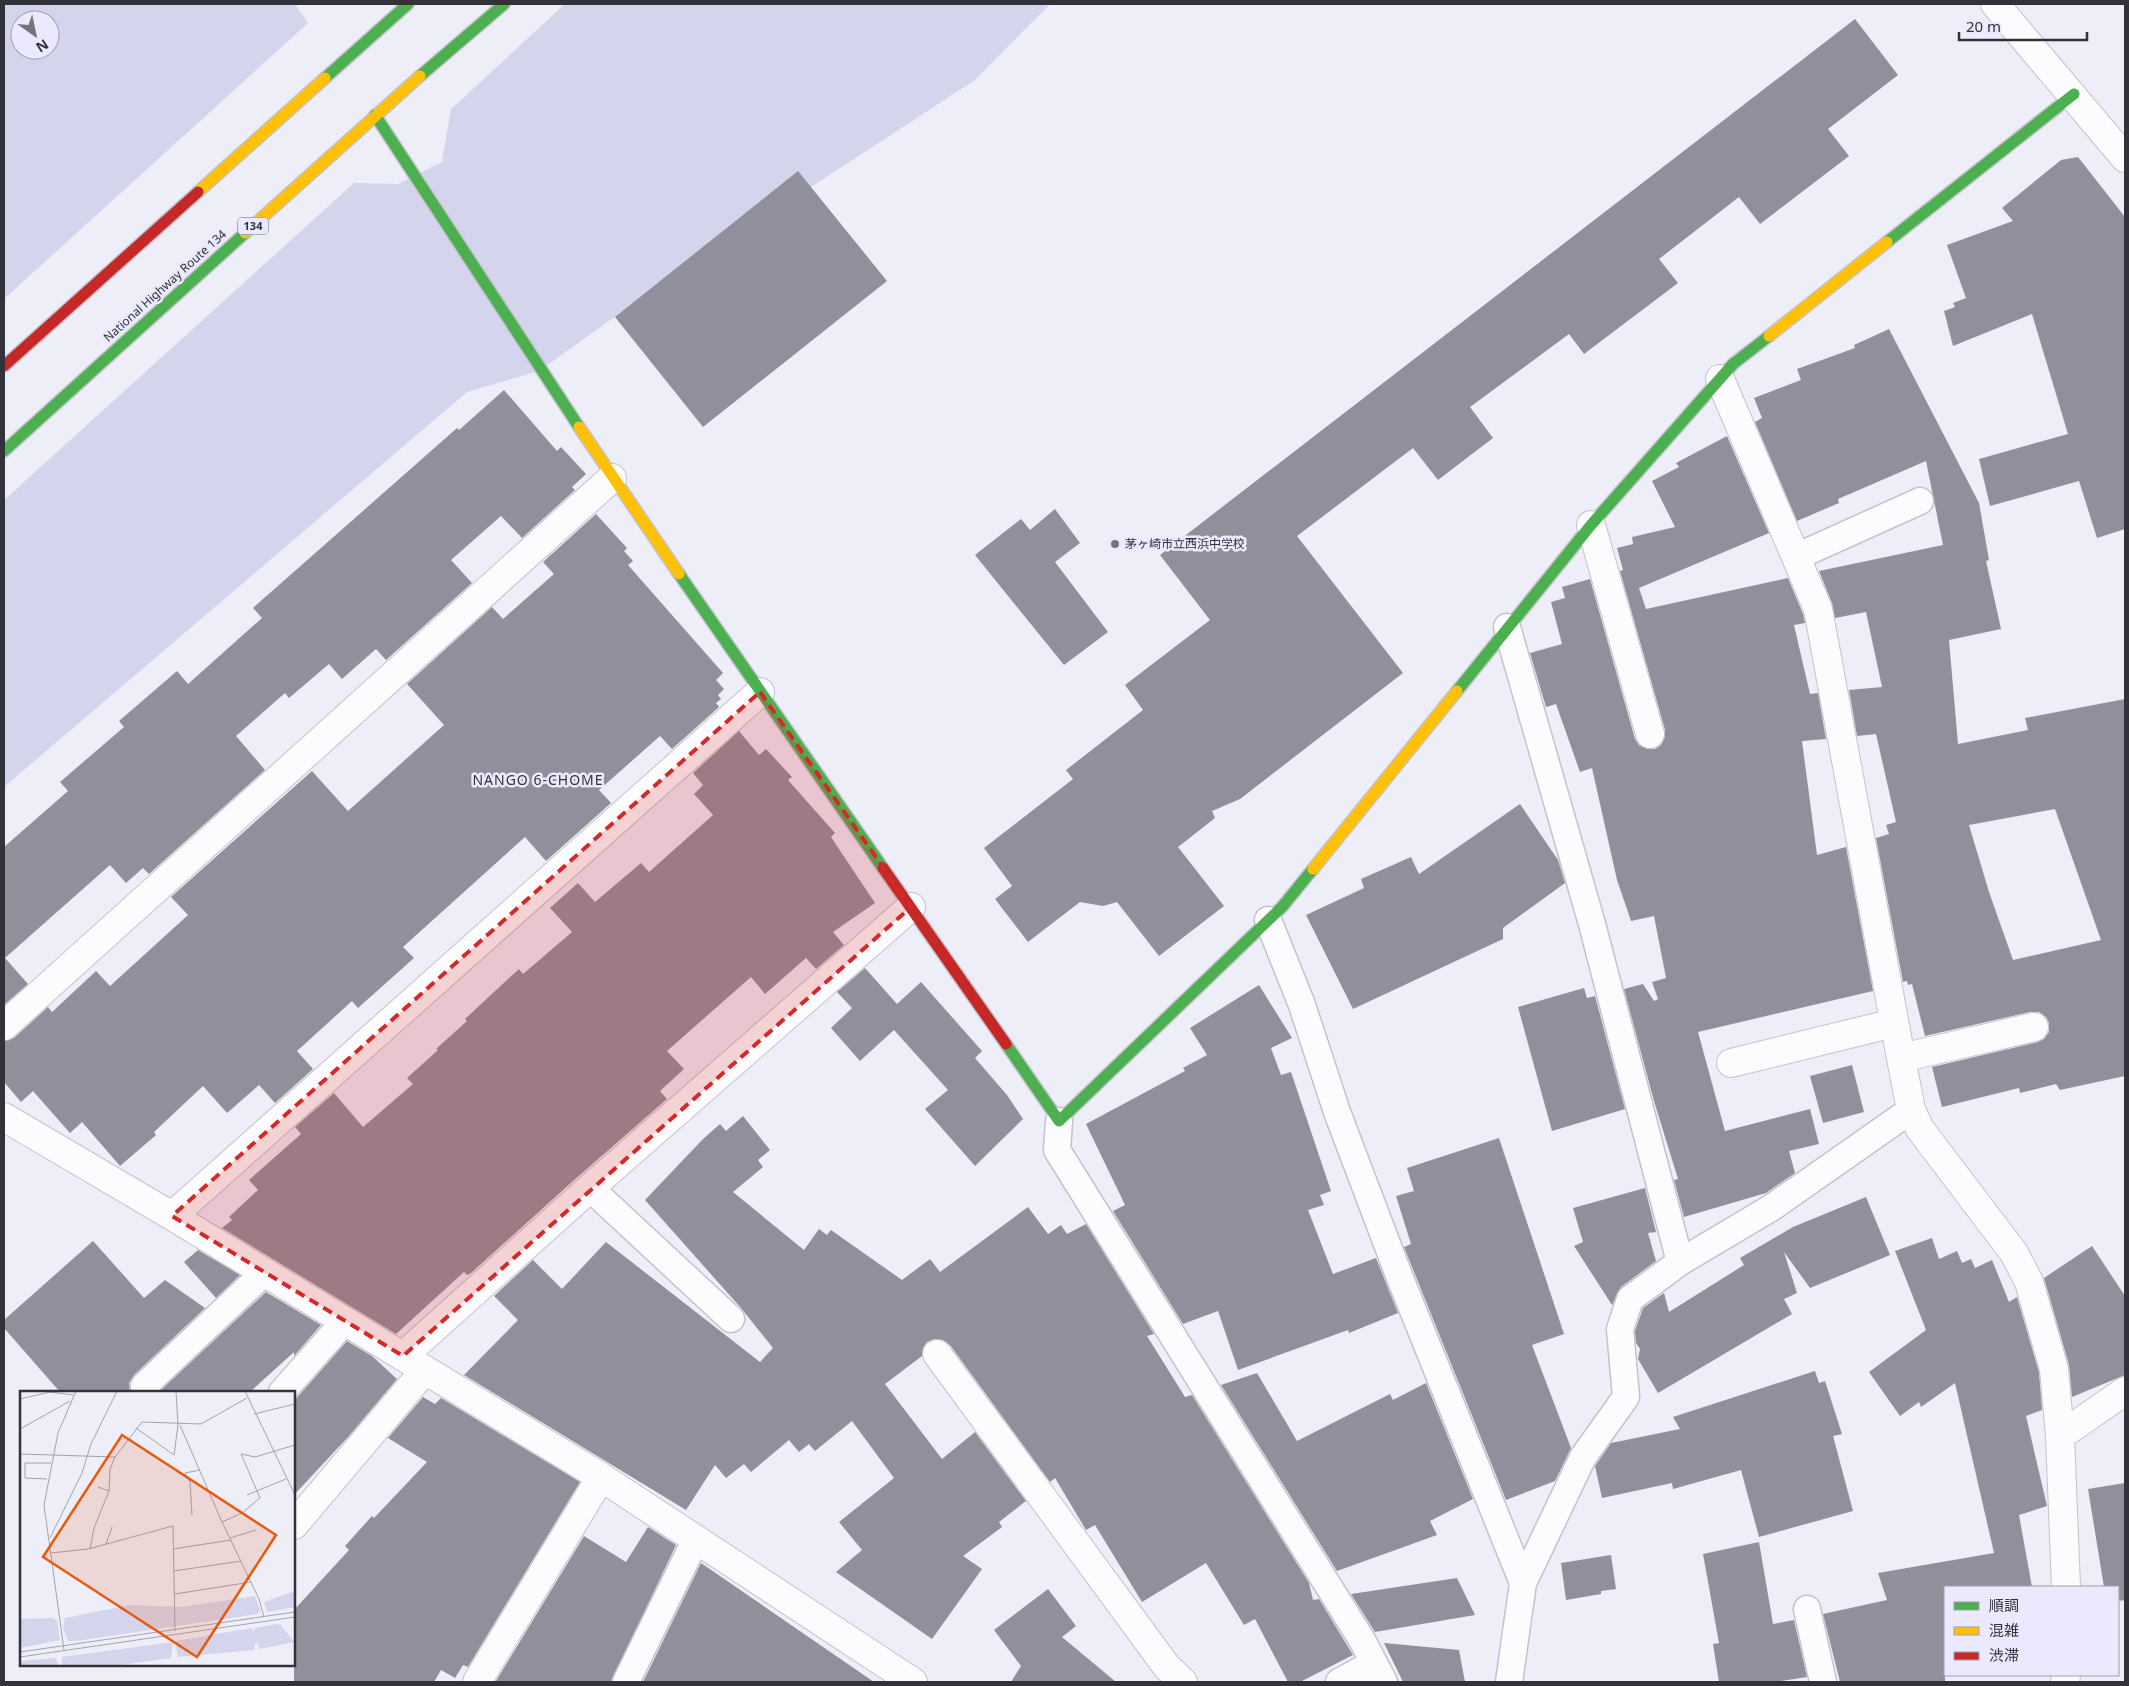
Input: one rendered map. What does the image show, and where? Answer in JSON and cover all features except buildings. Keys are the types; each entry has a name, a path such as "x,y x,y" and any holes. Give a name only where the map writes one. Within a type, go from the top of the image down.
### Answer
{"main road":[{"path":"4,366 408,4"},
{"name":"National Highway Route 134","path":"4,451 375,116 504,4"},
{"path":"375,116 612,478 1059,1122 1282,907 1591,525 1733,364 2074,94"}],"street":[{"path":"1995,4 2074,94 2125,158"},
{"path":"1720,379 1818,609 1911,1110 1920,1129 2014,1253 2029,1282 2054,1369 2060,1436 2066,1586"},
{"path":"4,1026 612,478"},
{"path":"1591,525 1650,734"},
{"path":"172,1216 760,692"},
{"path":"295,1524 414,1363 590,1188 911,907"},
{"path":"1732,1063 1894,1023"},
{"path":"1900,1058 2034,1027"},
{"path":"4,1117 265,1272 601,1477 912,1682"},
{"path":"937,1354 1167,1667 1183,1682"},
{"path":"2060,1436 2125,1391"},
{"path":"477,1682 601,1477"}],"lane":[{"path":"1796,557 1920,501"},
{"path":"1508,627 1592,924 1680,1262"},
{"path":"1268,920 1302,1005 1337,1112 1400,1278 1523,1583"},
{"path":"1509,1682 1523,1583 1583,1457 1626,1397 1620,1329 1630,1299 1680,1262 1771,1208 1911,1110"},
{"path":"1059,1122 1057,1150 1379,1673 1339,1682"},
{"path":"590,1188 731,1319"},
{"path":"146,1391 144,1386 265,1272"},
{"path":"283,1391 345,1321"},
{"path":"626,1682 696,1539"},
{"path":"1807,1609 1822,1682"}],"highlighted area":[{"path":"760,692 911,907 403,1356 172,1216"}],"shaded area":[{"path":"4,4 295,4 308,23 4,299"},
{"path":"565,4 1050,4 975,80 641,298 539,371 467,392 4,787 4,500 354,183 398,184 442,162 451,109"}],"traffic: fast":[{"path":"325,78 408,4"},
{"path":"420,76 504,4"},
{"path":"1887,242 2074,94"},
{"path":"375,115 579,427"},
{"path":"4,451 245,233"},
{"path":"1457,691 1591,525 1733,364 1769,336"},
{"path":"679,574 883,868"},
{"path":"1006,1044 1059,1121 1282,907 1313,869"}],"traffic: slow":[{"path":"245,233 420,76"},
{"path":"198,192 325,78"},
{"path":"1769,336 1887,242"},
{"path":"579,427 679,574"},
{"path":"1313,869 1457,691"}],"traffic: jam":[{"path":"4,366 198,192"},
{"path":"883,868 1006,1044"}],"place":[{"name":"茅ヶ崎市立西浜中学校","path":"1115,544"}],"district":[{"name":"NANGO 6-CHOME","path":"538,780"}]}
